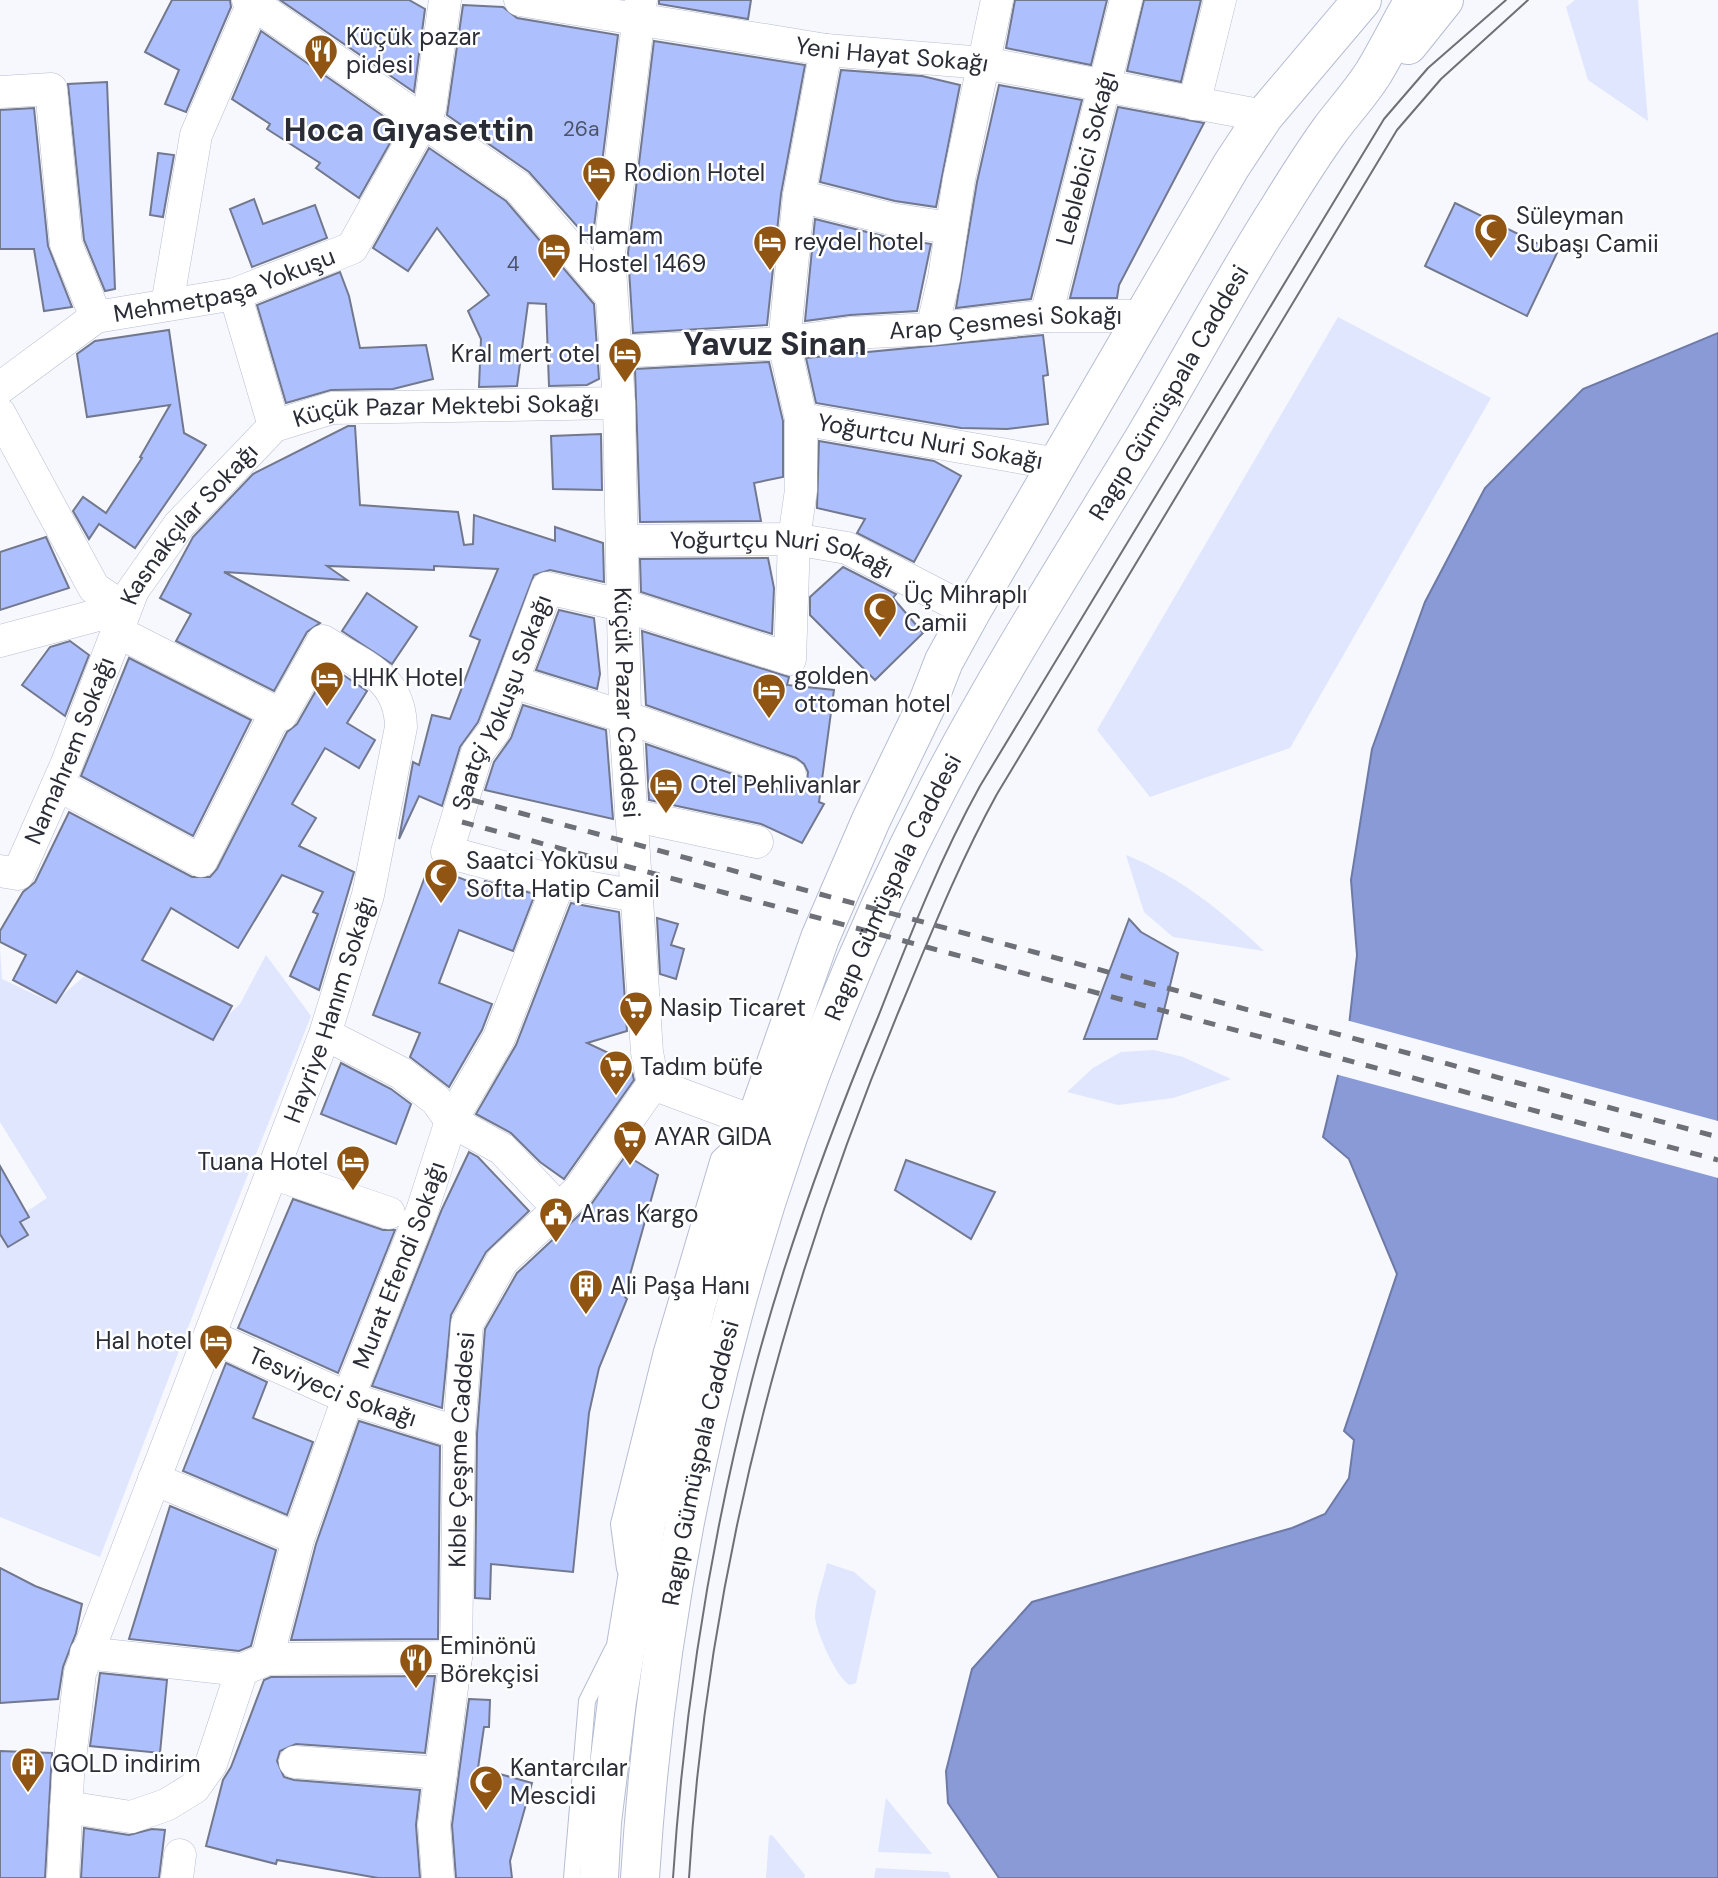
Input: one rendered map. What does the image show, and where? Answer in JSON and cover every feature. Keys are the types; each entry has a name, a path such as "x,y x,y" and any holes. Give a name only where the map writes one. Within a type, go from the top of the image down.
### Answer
{"main road":[{"name":"Ragıp Gümüşpala Caddesi","path":"639,1878 663,1655 687,1516 707,1427 734,1317 773,1189 851,972 939,788 1034,618 1162,408 1278,209 1329,131 1372,76 1414,0"},
{"path":"1372,76 1413,40 1444,0"},
{"name":"Ragıp Gümüşpala Caddesi","path":"599,1878 610,1755 632,1616 659,1460 696,1305 755,1122 830,914 944,661 971,612 1231,166 1264,116 1352,8"}],"street":[{"path":"426,115 445,0"},
{"name":"Yeni Hayat Sokağı","path":"520,0 640,9 825,50 984,63 1264,116"},
{"path":"932,329 997,0"},
{"name":"Leblebici Sokağı","path":"1046,316 1126,0"},
{"path":"1194,104 1220,0"},
{"path":"167,305 196,135 251,2 426,115 517,187 611,296"},
{"name":"Küçük Pazar Caddesi","path":"640,9 609,254 619,404 625,606 625,717 647,1052 653,1084"},
{"path":"625,606 790,659 794,539 801,490 801,419 784,343 799,196 825,50"},
{"path":"0,92 51,89 66,244 96,317"},
{"name":"Mehmetpaşa Yokuşu","path":"0,388 96,317 236,294 352,248 426,115"},
{"path":"799,196 891,219 950,228"},
{"path":"236,294 274,426"},
{"name":"Arap Çesmesi Sokağı","path":"615,352 784,343 851,333 932,329 1046,316 1144,316"},
{"name":"Küçük Pazar Mektebi Sokağı","path":"274,426 332,408 619,404"},
{"name":"Kasnakçılar Sokağı","path":"0,414 94,588 120,619 133,590 179,525 274,426"},
{"name":"Yoğurtcu Nuri Sokağı","path":"801,419 1058,464"},
{"name":"Yoğurtçu Nuri Sokağı","path":"623,541 794,539 847,548 971,612"},
{"name":"Saatçi Yokuşu Sokağı","path":"559,882 447,852 477,752 494,731 547,588 625,606"},
{"path":"0,641 120,619 276,712 201,861 58,785"},
{"name":"Namahrem Sokağı","path":"0,871 18,874 58,785 120,619"},
{"name":"Hayriye Hanım Sokağı","path":"63,1878 66,1807 80,1672 325,1034 368,895 401,727 400,706 393,690 384,680 323,641 281,715 276,712"},
{"path":"513,682 625,717 790,775"},
{"path":"631,815 757,842"},
{"path":"559,882 637,896"},
{"name":"Murat Efendi Sokağı","path":"66,1807 131,1817 166,1805 194,1788 211,1763 254,1664 348,1398 422,1211 451,1121 499,1038 559,882"},
{"path":"325,1034 401,1073 436,1100 451,1121 502,1149 559,1209"},
{"path":"653,1084 755,1122"},
{"name":"Kıble Çeşme Caddesi","path":"438,1878 434,1824 456,1657 459,1433 467,1324 502,1261 579,1190 653,1084"},
{"path":"272,1173 389,1213"},
{"name":"Tesviyeci Sokağı","path":"210,1336 348,1398 459,1433"},
{"path":"154,1479 298,1539"},
{"path":"86,1653 254,1664 456,1657"},
{"path":"295,1762 441,1773"}],"lane":[{"path":"572,1878 587,1701 632,1616"}],"shaded area":[{"path":"1575,0 1638,0 1648,121 1588,80 1566,7"},
{"path":"1338,317 1491,398 1290,748 1150,797 1097,730"},
{"path":"1126,855 1183,885 1233,923 1264,951 1173,937 1144,912"},
{"path":"0,949 2,979 53,1003 87,974 210,1032 240,1004 266,955 311,1016 100,1557 0,1517 0,1229 47,1198 0,1122"},
{"path":"1154,1050 1183,1057 1231,1079 1173,1098 1118,1105 1067,1092 1093,1068 1121,1052"},
{"path":"827,1563 854,1572 876,1591 856,1683 850,1685 833,1665 816,1624 816,1604"},
{"path":"886,1798 932,1854 878,1852"},
{"path":"772,1835 805,1875 804,1878 766,1878 769,1836"},
{"path":"876,1868 948,1872 951,1878 874,1878"}],"water":[{"path":"1718,333 1718,1878 999,1878 948,1803 946,1771 972,1669 1032,1602 1292,1528 1325,1514 1349,1478 1354,1440 1344,1431 1397,1274 1349,1159 1323,1137 1348,1034 1357,955 1351,880 1372,749 1425,602 1485,488 1583,389"}],"pier":[{"path":"1346,1020 1718,1121 1718,1178 1335,1074"}],"building":[{"path":"172,0 230,0 231,7 186,112 165,104 179,70 145,52"},
{"path":"280,0 409,0 425,9 414,92"},
{"path":"659,0 751,0 748,19 659,4"},
{"path":"1015,0 1107,0 1091,65 1006,48"},
{"path":"1144,0 1201,0 1181,82 1127,71"},
{"path":"463,5 503,7 517,18 618,35 592,243 529,172 447,115"},
{"path":"261,31 399,127 359,198 316,168 320,163 267,129 270,124 232,99"},
{"path":"654,41 805,65 781,194 767,325 633,333 628,253"},
{"path":"841,70 922,76 960,85 936,207 895,201 820,182"},
{"path":"107,82 115,289 105,291 84,240 68,84"},
{"path":"999,85 1082,100 1031,299 956,308 977,182"},
{"path":"1118,107 1204,123 1119,285 1117,298 1070,298"},
{"path":"34,108 48,246 72,307 44,311 34,249 0,249 0,110"},
{"path":"429,148 506,201 594,304 599,379 587,385 549,386 546,304 528,303 517,386 479,387 481,339 468,311 489,295 437,228 408,271 373,248"},
{"path":"158,153 174,155 163,217 150,215"},
{"path":"254,199 263,224 315,205 327,238 252,267 230,209"},
{"name":"Süleyman Subaşı Camii","path":"1455,203 1557,253 1527,316 1425,266"},
{"path":"815,219 887,237 931,244 917,311 805,321"},
{"path":"340,272 349,296 360,348 426,345 433,379 393,389 331,390 286,403 257,305"},
{"path":"169,330 184,433 206,445 135,548 99,524 89,539 73,511 83,497 106,513 142,458 140,457 170,405 87,417 77,354 95,341"},
{"path":"1043,335 1048,375 1043,376 1048,424 1007,429 961,428 816,403 806,358"},
{"path":"769,362 783,421 783,477 754,483 761,521 640,522 635,369"},
{"path":"348,426 355,426 360,505 458,512 464,545 473,544 474,515 555,541 555,527 603,543 604,582 550,570 534,575 478,722 460,747 442,806 419,796 399,839 413,762 419,765 432,715 450,719 480,640 470,636 498,569 434,566 434,570 327,566 347,580 224,572 320,623 307,632 274,691 176,641 191,614 160,598 193,537 253,474"},
{"path":"601,434 602,490 553,489 551,436"},
{"path":"819,441 934,461 961,476 914,562 857,533 865,519 817,508"},
{"path":"46,537 69,588 0,610 0,552"},
{"path":"768,558 774,588 772,634 641,592 640,559"},
{"path":"843,567 896,594 893,598 923,633 875,680 810,615 810,597"},
{"path":"367,593 417,627 392,664 342,631"},
{"path":"559,610 594,618 600,674 597,689 536,670"},
{"path":"642,631 789,677 787,685 834,690 819,802 824,804 802,843 761,824 649,800 646,744 785,792 801,789 807,782 808,772 804,764 796,758 646,705"},
{"path":"70,641 89,655 65,716 22,685 50,647"},
{"path":"129,658 251,720 193,836 81,776"},
{"path":"330,666 367,691 347,723 375,740 359,768 325,748 292,804 316,818 299,846 354,872 319,990 290,976 318,914 313,912 323,892 282,875 238,948 171,908 142,960 232,1006 213,1040 77,971 56,1003 13,980 26,955 0,942 0,931 23,892 35,882 69,812 192,877 210,877 217,869 287,732 297,724"},
{"path":"523,705 606,730 613,819 485,790 494,762 511,738"},
{"path":"429,866 483,887 485,881 535,894 513,951 459,930 439,983 492,1004 482,1030 449,1087 410,1057 420,1033 373,1015"},
{"path":"571,903 619,912 627,1031 587,1043 630,1063 634,1080 564,1179 540,1162 511,1133 476,1114 516,1045"},
{"path":"657,918 678,924 671,945 684,949 676,979 660,974"},
{"path":"1129,919 1141,932 1178,953 1157,1039 1084,1039"},
{"path":"341,1063 391,1089 411,1104 396,1144 321,1114"},
{"path":"469,1152 478,1157 529,1211 486,1252 451,1315 442,1408 372,1386 442,1209"},
{"path":"626,1155 658,1175 624,1296 627,1299 599,1368 589,1413 573,1572 491,1564 490,1599 475,1598 477,1434 485,1329 517,1273 592,1203"},
{"path":"906,1160 995,1192 971,1239 895,1190"},
{"path":"0,1166 29,1217 20,1222 28,1235 8,1247 0,1234"},
{"path":"293,1199 383,1230 395,1230 338,1373 238,1328"},
{"path":"226,1363 267,1382 253,1418 313,1442 287,1515 183,1471"},
{"path":"359,1421 440,1446 438,1639 291,1640 316,1544"},
{"path":"170,1506 276,1550 251,1646 239,1651 129,1639"},
{"path":"0,1568 35,1586 82,1604 76,1633 63,1667 58,1699 0,1703"},
{"path":"100,1673 167,1680 160,1753 90,1746"},
{"path":"435,1676 425,1753 296,1744 280,1751 277,1761 284,1777 294,1780 420,1790 416,1825 420,1878 378,1878 277,1860 276,1864 206,1846 223,1780 231,1767 264,1680 271,1677"},
{"name":"Kantarcılar Mescidi","path":"469,1699 490,1700 489,1727 484,1727 478,1768 532,1783 510,1861 512,1878 456,1878 452,1825"},
{"name":"GOLD indirim","path":"0,1751 52,1753 45,1878 0,1878"},
{"path":"84,1828 129,1835 152,1829 165,1830 159,1878 81,1878"}],"tram line":[{"path":"673,1878 684,1752 701,1627 723,1503 752,1380 778,1288 825,1151 938,871 980,786 1384,119 1428,68 1506,0"},
{"path":"689,1878 699,1765 714,1653 734,1541 759,1431 789,1321 823,1213 861,1106 947,896 997,794 1397,130 1441,79 1528,0"}],"railway":[{"path":"472,800 1718,1137"},
{"path":"462,822 1718,1160"}],"place":[{"name":"Küçük pazar pidesi","path":"321,81"},
{"name":"Rodion Hotel","path":"599,203"},
{"name":"Süleyman Subaşı Camii","path":"1491,260"},
{"name":"reydel hotel","path":"770,272"},
{"name":"Hamam Hostel 1469","path":"554,280"},
{"name":"Kral mert otel","path":"625,384"},
{"name":"Üç Mihraplı Camii","path":"880,639"},
{"name":"HHK Hotel","path":"327,708"},
{"name":"golden ottoman hotel","path":"769,720"},
{"name":"Otel Pehlivanlar","path":"666,815"},
{"name":"Saatci Yokusu Softa Hatip Camiİ","path":"441,905"},
{"name":"Nasip Ticaret","path":"636,1038"},
{"name":"Tadım büfe","path":"616,1097"},
{"name":"AYAR GIDA","path":"630,1167"},
{"name":"Tuana Hotel","path":"353,1192"},
{"name":"Aras Kargo","path":"556,1244"},
{"name":"Ali Paşa Hanı","path":"586,1316"},
{"name":"Hal hotel","path":"216,1371"},
{"name":"Eminönü Börekçisi","path":"416,1690"},
{"name":"GOLD indirim","path":"28,1794"},
{"name":"Kantarcılar Mescidi","path":"486,1812"}],"district":[{"name":"Hoca Gıyasettin","path":"409,130"},
{"name":"Yavuz Sinan","path":"775,344"}]}
